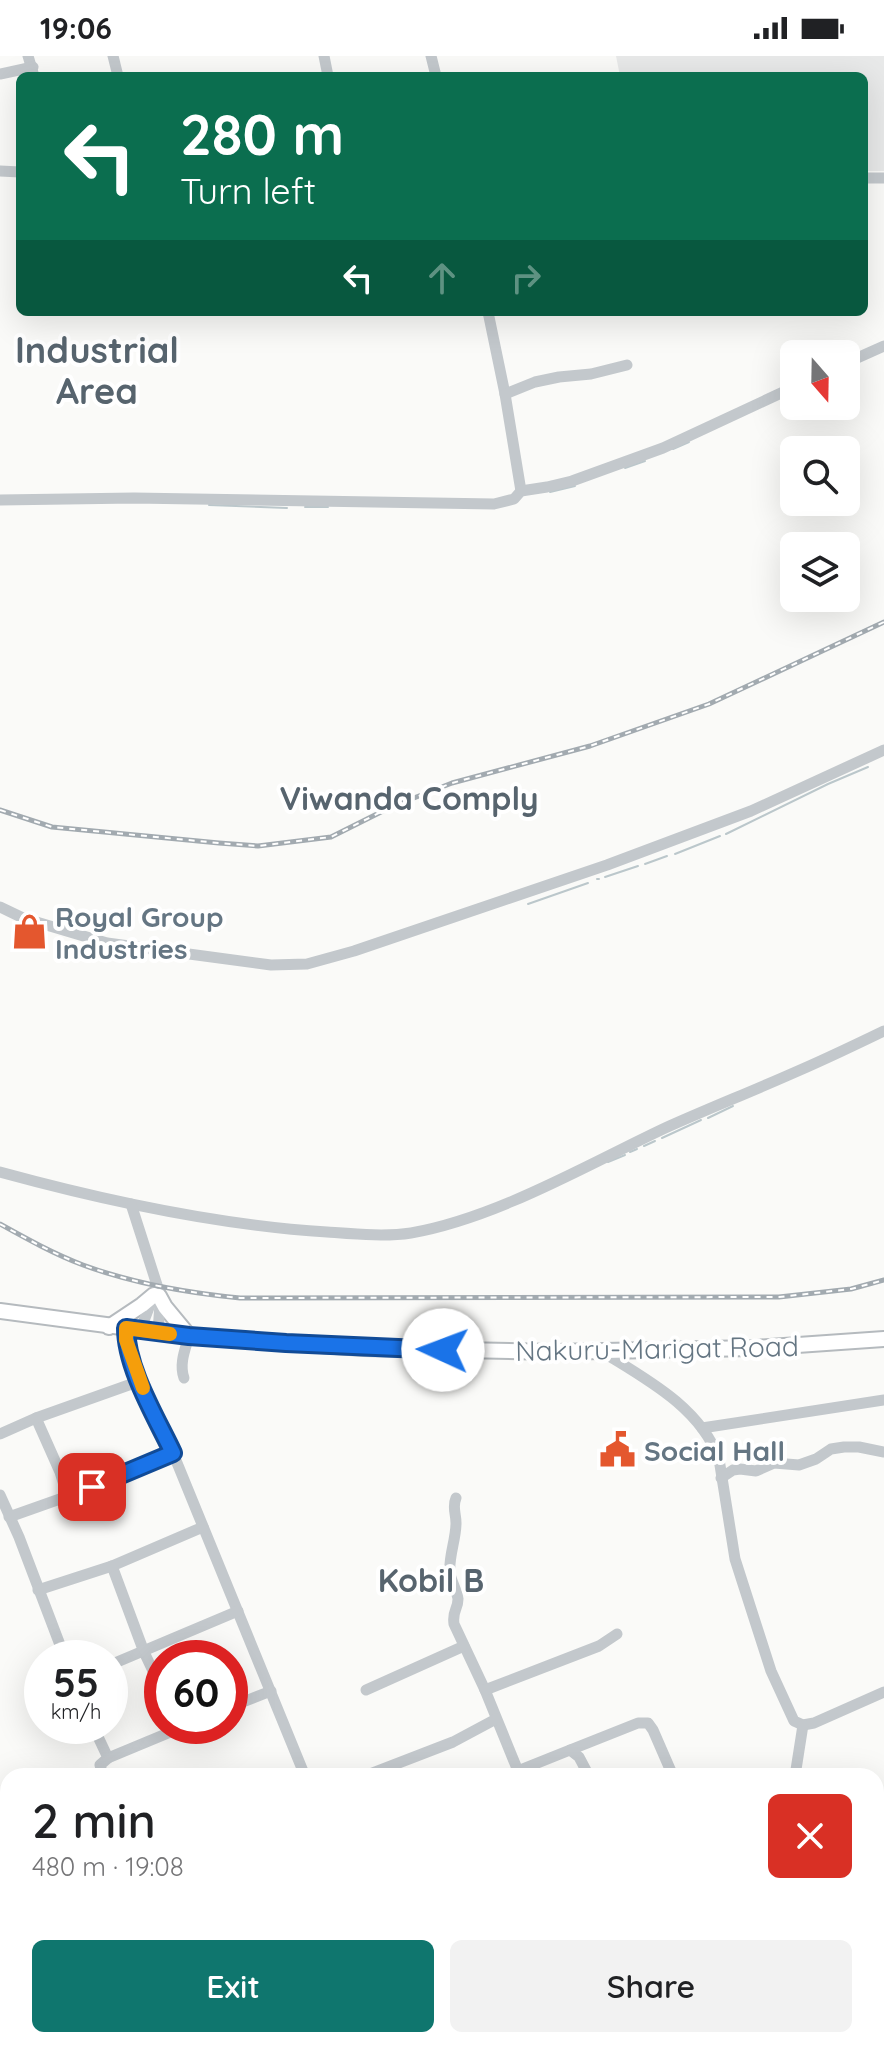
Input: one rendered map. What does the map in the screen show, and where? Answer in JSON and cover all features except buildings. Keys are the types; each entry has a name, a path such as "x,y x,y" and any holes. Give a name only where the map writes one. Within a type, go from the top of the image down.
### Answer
{"main road":[{"path":"109,1327 157,1293 189,1336"},
{"name":"Nakuru-Marigat Road","path":"0,1311 189,1336 379,1348 553,1352 755,1348 884,1339"}],"street":[{"path":"0,74 32,66"},
{"path":"489,316 521,491"},
{"path":"860,357 884,346"},
{"path":"505,394 535,382 627,365"},
{"path":"0,500 134,498 494,504 514,499 521,491 572,481 663,448 780,394"},
{"path":"0,907 23,918 107,943 271,965 307,964 607,865 751,811 884,750"},
{"path":"0,1172 131,1204 276,1228 337,1233 409,1233 485,1211 545,1187 678,1122 884,1031"},
{"path":"131,1204 157,1293 160,1313 158,1332"},
{"path":"157,1293 126,1340 140,1381 173,1453 302,1768"},
{"path":"184,1378 181,1371 189,1336"},
{"path":"601,1351 668,1394 702,1428 715,1449 735,1559 771,1671 794,1721 803,1725 814,1723 884,1692"},
{"path":"0,1434 140,1381"},
{"path":"702,1428 884,1400"},
{"path":"36,1418 67,1495"},
{"path":"721,1478 733,1470 756,1471 774,1463 799,1465 831,1449 859,1447 884,1452"},
{"path":"9,1517 173,1453"},
{"path":"0,1495 58,1640"},
{"path":"456,1498 453,1506 456,1529 450,1573 458,1602 452,1613 454,1624 517,1768"},
{"path":"38,1590 112,1566 203,1527"},
{"path":"112,1566 144,1652 128,1658"},
{"path":"172,1640 238,1611"},
{"path":"485,1690 599,1646 617,1634"},
{"path":"366,1690 464,1646"},
{"path":"248,1700 271,1691"},
{"path":"386,1768 453,1742 496,1719"},
{"path":"525,1768 638,1723 648,1723 653,1730 670,1768"},
{"path":"796,1768 803,1725"},
{"path":"101,1768 100,1765 108,1758 144,1743"},
{"path":"101,1744 108,1758"},
{"path":"570,1750 579,1757 585,1768"}],"shaded area":[{"path":"616,56 884,56 884,171 868,171 868,72 619,72"}],"waterway":[{"path":"673,449 689,442"},
{"path":"625,468 645,461"},
{"path":"550,492 575,486"},
{"path":"209,505 287,508"},
{"path":"305,507 328,507"},
{"path":"726,834 868,767"},
{"path":"675,854 720,836"},
{"path":"645,864 667,856"},
{"path":"605,877 638,866"},
{"path":"528,904 588,883"},
{"path":"708,1118 733,1106"},
{"path":"662,1138 701,1120"},
{"path":"644,1146 655,1141"},
{"path":"630,1152 637,1149"},
{"path":"608,1162 625,1155"}],"railway":[{"path":"0,810 52,827 219,843 258,846 331,837 391,807 452,783 590,746 709,704 884,622"},
{"path":"0,1224 62,1256 121,1277 240,1298 779,1297 851,1289 884,1280"}],"slow traffic":[{"path":"143,1388 126,1340 126,1328 170,1334"}],"place":[{"name":"Royal Group Industries","path":"29,932"},
{"name":"Social Hall","path":"618,1450"}],"district":[{"name":"Industrial Area","path":"97,370"},
{"name":"Viwanda Comply","path":"409,798"},
{"name":"Kobil B","path":"431,1580"}],"route":[{"path":"92,1487 173,1453 135,1368 126,1340 126,1328 286,1343 443,1350"}]}
